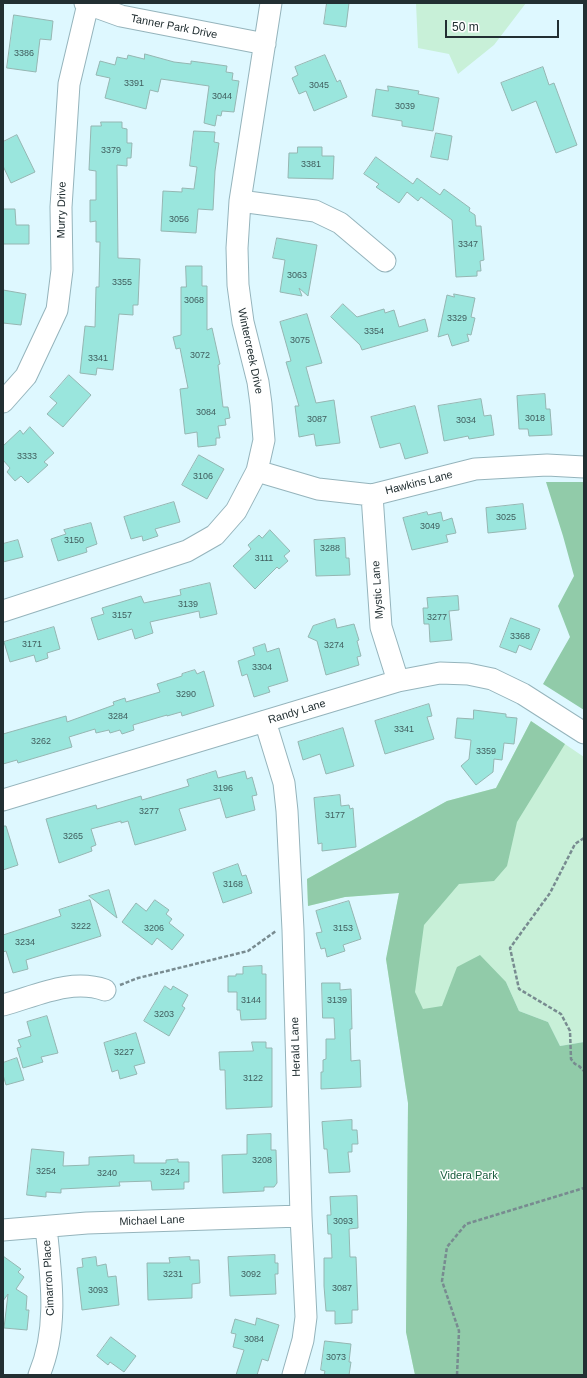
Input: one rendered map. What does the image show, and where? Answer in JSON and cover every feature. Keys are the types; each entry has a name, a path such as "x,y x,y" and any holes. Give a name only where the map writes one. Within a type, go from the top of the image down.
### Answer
{"street":[{"name":"Wintercreek Drive","path":"3,611 187,551 215,535 236,511 257,471 264,440 258,382 243,322 238,285 237,248 240,201 272,3"},
{"name":"Tanner Park Drive","path":"86,4 120,16 265,44"},
{"name":"Murry Drive","path":"3,402 26,376 57,310 62,270 61,207 68,84 86,4"},
{"path":"240,201 314,211 340,222 385,261"},
{"name":"Hawkins Lane","path":"257,471 318,489 372,495 475,469 546,465 584,467"},
{"name":"Mystic Lane","path":"372,495 380,627 398,681"},
{"name":"Randy Lane","path":"3,800 398,681 440,673 468,674 492,679 523,694 584,733"},
{"name":"Herald Lane","path":"265,721 285,790 293,930 301,1216 306,1317 303,1340 293,1375"},
{"path":"3,1005 66,986 94,986 105,990"},
{"name":"Michael Lane","path":"3,1230 87,1223 301,1216"},
{"name":"Cimarron Place","path":"39,1375 45,1361 51,1328 52,1292 46,1226"}],"path":[{"path":"584,838 575,844 550,893 510,948 519,989 561,1014 570,1031 571,1059 584,1071"},
{"path":"105,990 138,978 248,951 274,931 293,930"},
{"path":"457,1375 459,1331 442,1282 447,1247 466,1224 584,1188"}],"green space":[{"path":"416,3 526,3 494,45 458,74 449,54 418,48"},
{"path":"546,482 584,482 584,710 543,684 570,637 558,606 574,576"},
{"name":"Videra Park","path":"531,721 584,757 584,1042 560,1046 548,1022 519,1011 506,982 415,1375 406,1332 408,1103 386,959 399,893 345,897 308,906 307,879 447,801 496,788"},
{"name":"Videra Park","path":"531,721 565,744 517,822 507,866 494,881 459,884 424,925 415,992 423,1009 442,1006 457,967 480,955 506,982 519,1011 548,1022 560,1046 584,1042 584,1375 415,1375 406,1332 408,1103 386,959 399,893 345,897 308,906 307,879 447,801 496,788"}],"building":[{"path":"327,3 349,3 346,27 324,24"},
{"path":"14,15 53,21 51,40 40,39 36,72 7,68"},
{"path":"145,54 174,62 191,64 191,61 227,66 226,72 233,73 232,80 239,81 234,112 222,111 221,116 217,115 215,126 204,123 209,86 161,79 158,92 150,90 146,109 105,98 110,78 96,75 100,61 115,65 117,57 127,59 128,55 144,59"},
{"path":"325,55 337,82 340,80 347,97 314,111 306,91 299,94 292,78 298,75 295,67"},
{"path":"543,67 549,85 554,83 577,145 556,153 536,101 512,111 501,83"},
{"path":"388,86 419,91 418,94 439,98 433,131 402,126 402,121 372,116 376,89 388,91"},
{"path":"101,122 122,122 122,128 127,129 127,143 132,143 131,158 127,158 127,166 117,165 118,258 140,259 138,305 133,305 133,315 119,314 113,370 97,368 96,375 80,373 85,326 95,327 96,287 99,287 100,242 96,242 96,221 90,222 90,200 96,200 96,171 89,170 91,126 101,126"},
{"path":"194,131 215,132 214,142 219,143 215,171 213,210 198,209 196,233 161,231 163,191 182,192 182,188 194,189 197,167 190,166"},
{"path":"436,133 452,136 448,160 431,157"},
{"path":"17,135 35,172 11,183 3,166 3,142"},
{"path":"298,147 322,147 322,156 334,156 333,179 288,178 289,153 297,153"},
{"path":"376,157 413,184 417,178 440,195 444,189 470,208 469,211 475,215 476,226 481,226 484,260 480,261 481,271 477,271 477,276 456,277 452,220 421,197 418,201 407,192 399,203 376,187 379,184 364,174"},
{"path":"3,209 15,209 16,225 29,225 29,244 3,244"},
{"path":"277,238 317,245 308,296 299,288 302,296 280,292 285,260 273,258"},
{"path":"186,266 202,266 202,286 207,286 207,330 212,328 220,364 218,365 223,407 228,407 230,418 225,419 226,425 218,426 220,438 216,438 216,445 198,447 197,432 185,434 180,389 188,388 180,348 176,349 173,337 181,335 181,287 186,287"},
{"path":"3,290 26,294 21,325 3,323"},
{"path":"454,294 475,298 471,317 475,318 471,335 467,334 469,341 452,346 448,334 438,337 447,295 454,297"},
{"path":"343,304 357,317 384,309 385,313 394,310 399,327 425,319 428,331 362,350 360,345 331,317"},
{"path":"307,314 322,363 306,367 316,403 334,400 340,443 316,446 314,434 299,437 295,406 299,406 286,362 291,361 280,322"},
{"path":"69,375 91,395 63,427 47,414 57,403 50,397"},
{"path":"545,394 546,409 550,409 552,435 529,436 528,429 519,429 517,396"},
{"path":"481,399 484,416 491,415 494,435 469,439 468,436 444,441 438,406"},
{"path":"415,406 428,453 405,459 400,443 380,448 371,417"},
{"path":"30,427 54,453 44,462 48,465 28,483 21,476 15,481 7,472 10,468 3,460 3,446 20,430 23,434"},
{"path":"199,455 224,469 207,499 182,485"},
{"path":"174,502 180,522 155,529 158,536 143,541 142,536 131,539 124,517"},
{"path":"523,504 526,529 488,533 486,508"},
{"path":"427,512 428,515 441,512 443,521 452,518 456,533 446,535 448,542 412,550 403,518"},
{"path":"91,523 97,544 86,548 87,552 58,561 51,539 66,534 64,530"},
{"path":"270,530 290,551 284,556 288,561 279,569 277,567 255,589 233,566 251,549 248,545 259,535 262,538"},
{"path":"345,538 346,558 349,558 350,575 316,576 314,540"},
{"path":"18,540 23,557 3,562 3,544"},
{"path":"210,583 217,614 200,618 199,611 150,622 153,633 135,639 132,629 98,640 91,618 104,614 102,608 141,596 144,603 181,595 180,590"},
{"path":"458,596 459,610 449,611 452,640 430,642 429,624 424,624 423,608 428,608 427,598"},
{"path":"511,618 540,629 531,650 519,645 516,653 500,647"},
{"path":"335,619 337,628 354,624 359,640 357,641 361,656 357,657 359,665 326,675 317,641 308,637 313,626"},
{"path":"54,627 60,649 47,653 48,658 36,662 34,655 10,662 4,642"},
{"path":"265,644 267,652 279,648 288,681 268,687 270,692 254,697 247,674 242,676 238,661 255,655 253,648"},
{"path":"195,670 197,674 204,671 214,706 182,716 181,712 133,725 134,730 122,734 120,730 110,733 109,730 96,733 95,729 69,737 72,747 18,763 17,760 3,764 3,734 66,716 67,722 114,705 113,702 125,698 126,702 160,692 157,684"},
{"path":"429,704 432,716 427,717 434,739 385,754 375,721"},
{"path":"474,710 506,714 506,717 517,718 514,744 504,743 502,760 494,759 493,772 476,785 461,766 469,759 471,740 455,738 457,718 473,719"},
{"path":"343,728 354,766 326,774 320,754 303,760 298,742"},
{"path":"216,771 218,778 245,771 247,779 252,777 257,795 252,796 255,810 226,818 220,798 179,809 186,830 135,845 128,821 121,823 121,821 91,829 96,845 91,847 92,851 59,863 46,819 96,805 97,809 141,796 142,800 189,786 187,780"},
{"path":"340,795 341,806 349,805 350,809 353,808 356,847 322,851 322,843 318,844 314,798"},
{"path":"3,826 6,826 18,865 3,870"},
{"path":"238,864 242,876 246,875 252,893 223,903 213,873"},
{"path":"109,890 117,918 89,896"},
{"path":"90,900 101,936 26,960 28,969 13,973 6,951 3,952 3,935 61,916 59,910"},
{"path":"155,900 169,910 166,914 172,919 169,923 184,935 172,950 157,938 152,945 122,922 136,903 146,911"},
{"path":"349,901 361,939 343,945 345,951 327,957 325,948 321,949 316,933 322,932 316,911"},
{"path":"262,966 262,974 266,974 266,1019 241,1020 240,1010 237,1010 237,992 228,992 228,976 243,974 243,967"},
{"path":"322,983 340,983 340,990 351,989 351,1061 360,1060 361,1087 321,1089 323,1060 326,1059 326,1039 335,1039 334,1018 323,1018"},
{"path":"165,986 171,990 173,986 188,995 182,1006 185,1008 169,1036 144,1021"},
{"path":"47,1016 58,1053 41,1057 43,1062 23,1068 17,1048 21,1047 18,1040 31,1036 27,1022"},
{"path":"136,1033 145,1063 134,1066 137,1074 120,1079 118,1070 112,1072 104,1043"},
{"path":"252,1042 266,1042 266,1048 272,1048 272,1107 226,1109 225,1070 220,1070 219,1052 253,1051"},
{"path":"17,1058 24,1080 6,1085 3,1075 3,1063"},
{"path":"352,1120 352,1130 357,1130 358,1144 352,1144 352,1152 348,1152 350,1172 329,1173 327,1149 324,1149 322,1122"},
{"path":"271,1134 271,1150 276,1150 277,1183 274,1187 264,1187 264,1191 223,1193 222,1155 247,1154 247,1135"},
{"path":"32,1149 64,1152 63,1166 89,1165 89,1157 134,1155 134,1163 166,1163 166,1160 178,1159 178,1162 189,1162 189,1182 184,1182 184,1189 152,1190 151,1181 119,1182 120,1186 61,1189 61,1193 46,1192 46,1197 27,1195"},
{"path":"357,1196 358,1228 349,1229 350,1257 356,1257 358,1310 352,1310 352,1323 335,1324 335,1311 326,1311 324,1286 324,1258 332,1258 331,1234 328,1234 327,1215 331,1215 330,1197"},
{"path":"275,1255 275,1263 278,1263 278,1274 275,1274 276,1294 230,1296 228,1257"},
{"path":"3,1256 21,1269 18,1272 24,1277 16,1289 27,1296 26,1310 29,1310 27,1330 4,1328 8,1294 3,1301"},
{"path":"96,1257 97,1266 106,1264 108,1277 116,1276 119,1305 82,1310 77,1268 83,1267 82,1259"},
{"path":"190,1257 190,1260 199,1260 200,1283 192,1284 192,1298 148,1300 147,1263 170,1263 169,1258"},
{"path":"257,1318 279,1325 268,1361 262,1359 257,1375 236,1375 244,1350 233,1347 236,1334 231,1333 235,1319 255,1325"},
{"path":"111,1337 136,1356 124,1372 110,1362 108,1365 97,1356"},
{"path":"325,1341 351,1344 349,1375 324,1375 325,1371 321,1370"}]}
